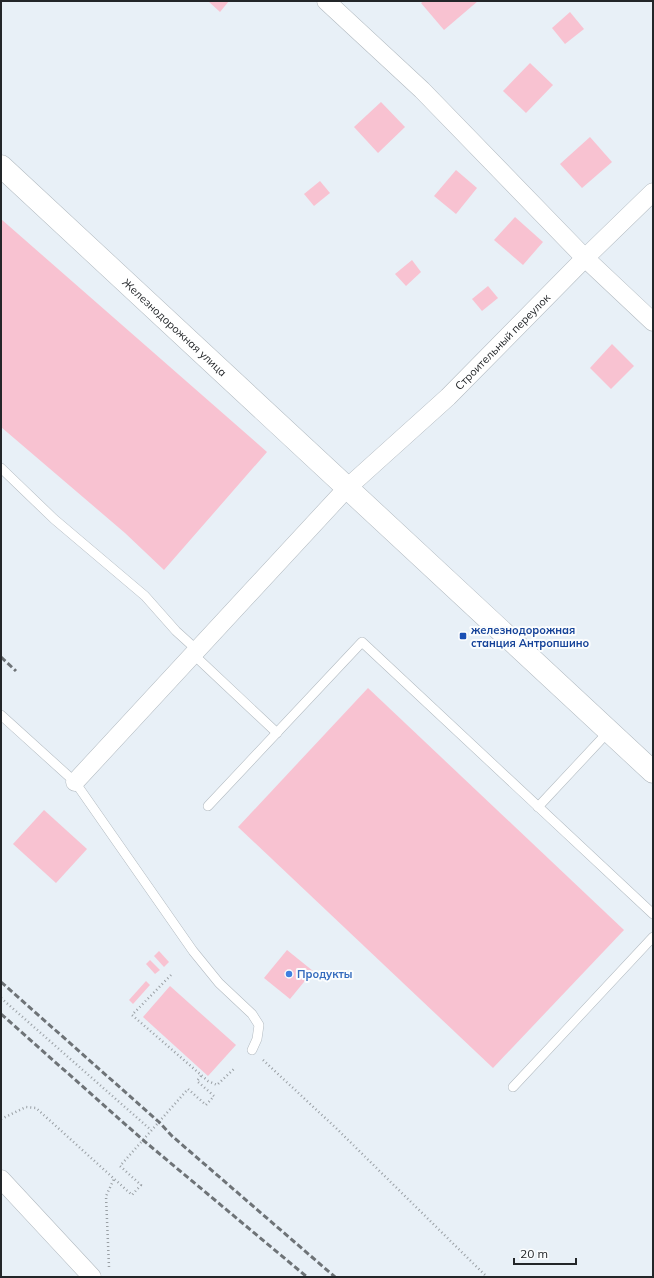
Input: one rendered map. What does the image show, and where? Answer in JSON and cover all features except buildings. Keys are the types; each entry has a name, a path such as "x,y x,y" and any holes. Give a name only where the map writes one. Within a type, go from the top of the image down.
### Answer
{"street":[{"path":"330,2 422,90 584,258 653,322"},
{"name":"Железнодорожная улица","path":"1,166 653,772"},
{"name":"Строительный переулок","path":"75,782 348,488 448,397 584,258 653,192"},
{"path":"1,1179 101,1274"}],"lane":[{"path":"1,468 54,519 146,596 196,653 277,733"},
{"path":"208,806 362,642 653,914"},
{"path":"1,715 75,782 193,950 219,983 252,1014 258,1025 257,1039 252,1050"},
{"path":"538,807 609,731"},
{"path":"513,1087 653,937"}],"path":[{"path":"171,975 132,1015 201,1076 217,1085 235,1068"},
{"path":"1,998 151,1130"},
{"path":"252,1050 337,1129 487,1277"},
{"path":"1,1120 26,1107 36,1108 132,1195 141,1185 120,1166 188,1089 206,1105 214,1096 197,1080 201,1076"},
{"path":"101,1274 106,1196 114,1179"}],"railway":[{"path":"1,657 16,671"},
{"path":"1,982 159,1122 172,1136 335,1277"},
{"path":"1,1014 143,1140 307,1277"}],"place":[{"name":"железнодорожная станция Антропшино","path":"463,636"},
{"name":"Продукты","path":"289,974"}]}
